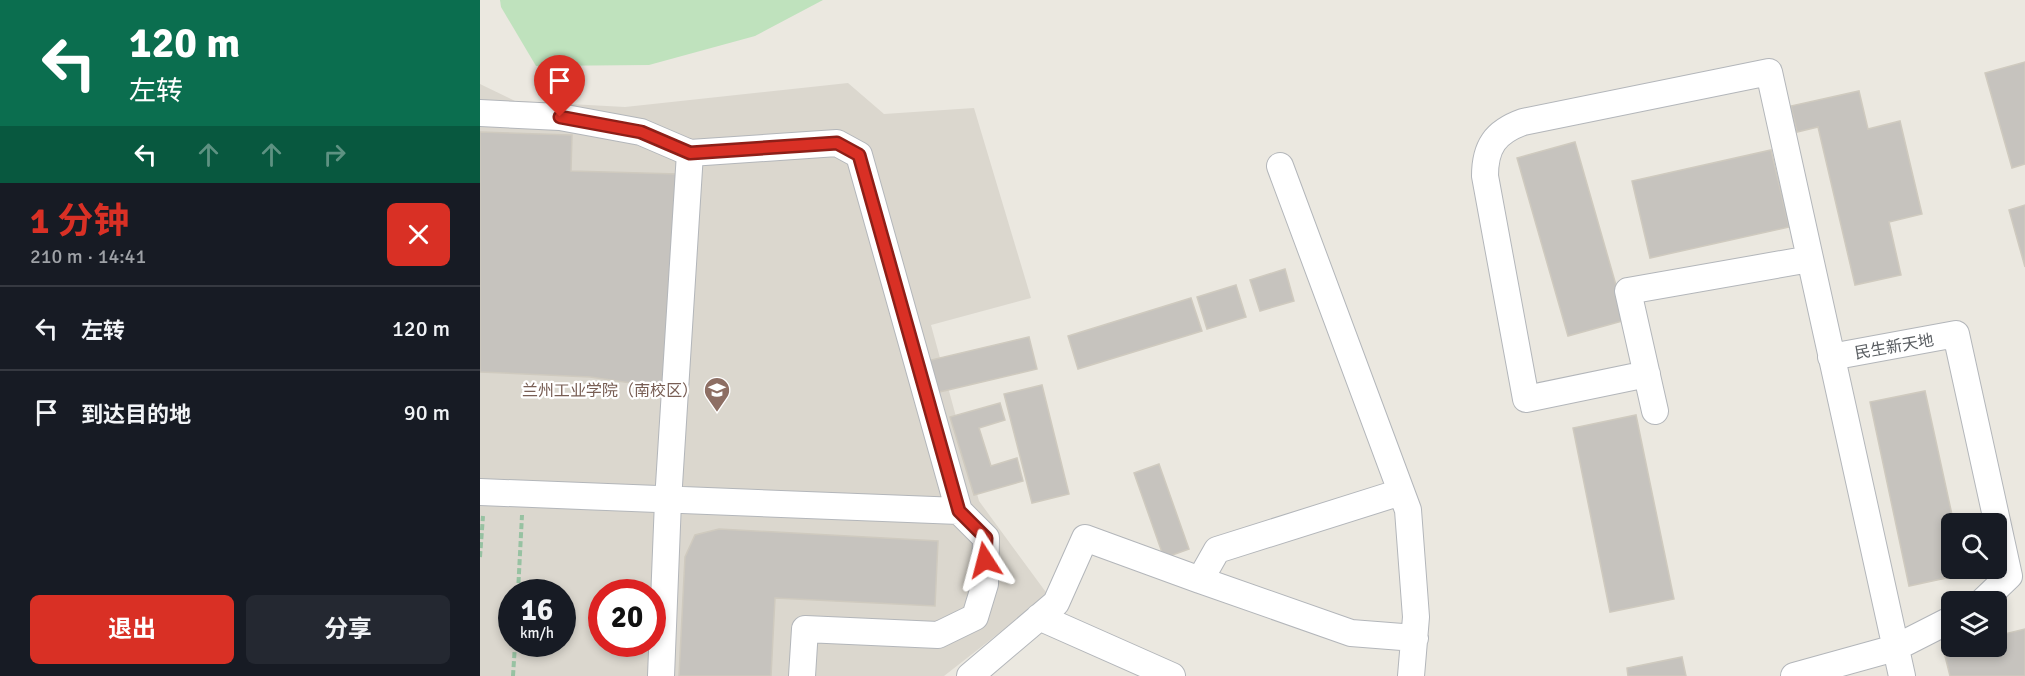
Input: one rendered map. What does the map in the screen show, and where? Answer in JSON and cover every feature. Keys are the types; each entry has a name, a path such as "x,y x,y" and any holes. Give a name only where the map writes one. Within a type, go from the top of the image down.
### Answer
{"street":[{"path":"1647,374 1526,399 1485,176 1485,162 1490,148 1498,136 1509,127 1523,122 1769,72 1902,676"},
{"path":"480,113 560,117 641,132 690,153 837,143 859,155 959,511 986,538 985,584 975,617 938,635 805,629 802,676"},
{"path":"661,676 668,501 690,153"},
{"path":"1280,166 1407,510 1416,617 1414,638 1419,673"},
{"path":"1655,411 1628,291 1810,259"},
{"name":"民生新天地","path":"1831,357 1956,334 2009,576 1993,591"},
{"path":"482,492 959,511"},
{"path":"1200,580 1217,550 1401,492"},
{"path":"970,676 1056,603 1085,538 1351,633 1414,638"},
{"path":"1039,617 1172,676"},
{"path":"1794,676 1895,648 1941,625"}],"path":[{"path":"480,557 482,492"},
{"path":"519,579 524,494"},
{"path":"513,676 514,657"}],"shaded area":[{"name":"兰州工业学院（南校区）","path":"848,83 884,114 974,108 1031,298 931,325 979,501 1048,595 944,676 480,676 480,84 515,101 625,107"}],"green space":[{"path":"500,0 823,0 755,36 649,65 536,66 501,7"}],"building":[{"path":"2025,62 2025,164 2012,168 1985,73"},
{"path":"1859,91 1868,129 1900,121 1922,214 1889,222 1901,275 1855,285 1818,127 1797,132 1791,106"},
{"path":"480,132 572,135 571,171 677,174 672,389 590,377 480,372"},
{"path":"1575,142 1626,320 1568,336 1517,158"},
{"path":"1771,150 1789,227 1650,258 1632,181"},
{"path":"2025,205 2025,267 2009,210"},
{"path":"1285,269 1294,301 1260,311 1250,280"},
{"path":"1236,285 1246,317 1207,329 1197,297"},
{"path":"1191,298 1202,331 1078,369 1068,336"},
{"path":"1029,337 1037,369 935,393 927,361"},
{"path":"1042,385 1069,494 1032,503 1004,394"},
{"path":"1925,391 1952,513 1941,513 1942,579 1909,586 1870,402"},
{"path":"1000,403 1005,420 979,428 991,466 1017,458 1023,481 974,495 950,417"},
{"path":"1636,415 1674,599 1610,612 1573,428"},
{"path":"1159,464 1189,549 1164,558 1134,473"},
{"path":"719,529 938,541 935,606 775,598 771,676 679,676 685,557 695,535"},
{"path":"2025,629 2025,676 1950,676 1945,657 2007,657 2007,633"},
{"path":"1682,657 1686,676 1628,676 1627,668"}],"place":[{"name":"兰州工业学院（南校区）","path":"717,413"}],"route":[{"path":"560,117 641,132 690,153 837,143 859,155 959,511 986,538 985,560"}]}
